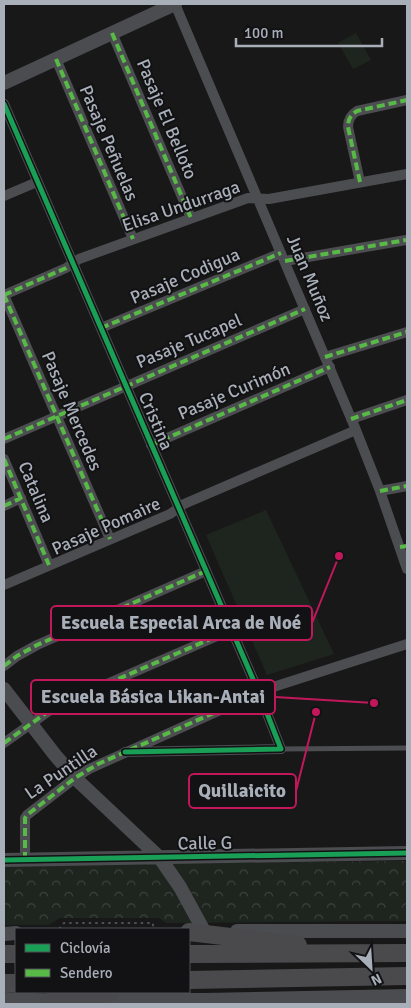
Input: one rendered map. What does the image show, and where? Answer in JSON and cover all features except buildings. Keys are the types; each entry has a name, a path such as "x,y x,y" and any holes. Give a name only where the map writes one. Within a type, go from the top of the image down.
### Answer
{"highway":[{"path":"194,931 375,954"},
{"path":"190,954 407,954"},
{"path":"190,980 407,976"},
{"path":"49,1002 104,993"}],"main road":[{"path":"4,83 175,4"},
{"path":"4,689 75,778 160,858 188,902 194,931 407,931"},
{"name":"Calle G","path":"4,860 407,853"},
{"path":"4,1001 204,1002 407,996"}],"street":[{"name":"Juan Muñoz","path":"175,4 352,419 403,546 407,569"},
{"name":"Pasaje El Belloto","path":"112,33 191,218"},
{"name":"Pasaje Peñuelas","path":"56,59 133,239"},
{"path":"360,182 348,127 350,116 357,111 407,100"},
{"name":"Cristina","path":"4,104 232,630 281,749"},
{"name":"Elisa Undurraga","path":"4,295 66,268 79,259 248,198 269,199 407,174"},
{"path":"4,196 37,182"},
{"name":"Pasaje Codigua","path":"101,328 283,257 406,240"},
{"name":"Pasaje Mercedes","path":"4,295 110,539"},
{"name":"Pasaje Tucapel","path":"4,439 305,309"},
{"name":"Pasaje Curimón","path":"151,444 328,362 407,332"},
{"path":"352,419 407,400"},
{"name":"Pasaje Pomaire","path":"4,585 170,514 184,504 356,430"},
{"name":"Catalina","path":"4,459 49,566"},
{"path":"380,491 407,486"},
{"path":"4,506 21,498"},
{"path":"4,666 37,645 206,571"},
{"path":"4,743 46,712 62,703 232,630"},
{"name":"La Puntilla","path":"25,860 25,818 27,815 75,778 98,764 276,686 407,644"},
{"path":"125,752 281,749"}],"lane":[{"path":"281,749 407,748"}],"path":[{"path":"60,928 64,923 153,923 153,928"},
{"path":"4,1001 15,985"}],"green space":[{"path":"356,33 371,60 353,69 338,43"},
{"path":"266,510 334,654 267,675 206,535"},
{"path":"407,861 407,921 166,923 159,918 60,918 48,925 4,925 4,863 146,864"}],"marked path":[{"path":"112,33 191,218"},
{"path":"56,59 133,239"},
{"path":"360,182 348,127 350,118 357,111 407,100"},
{"path":"285,261 406,240"},
{"path":"101,328 281,253"},
{"path":"4,295 66,268 73,263"},
{"path":"4,295 110,539"},
{"path":"4,439 305,309"},
{"path":"325,357 407,332"},
{"path":"151,445 330,367"},
{"path":"351,419 407,400"},
{"path":"4,459 49,565"},
{"path":"380,491 407,486"},
{"path":"4,506 21,498"},
{"path":"400,547 407,546"},
{"path":"4,666 37,645 206,571"},
{"path":"4,743 56,706 231,630"},
{"path":"25,860 25,818 75,778 98,764 259,693"}],"cycle path":[{"path":"4,104 259,693 281,749 125,752"},
{"path":"4,860 407,853"}],"place":[{"name":"Escuela Especial Arca de Noé","path":"339,556"},
{"name":"Escuela Básica Likan-Antai","path":"374,703"},
{"name":"Quillaicito","path":"316,712"}]}
